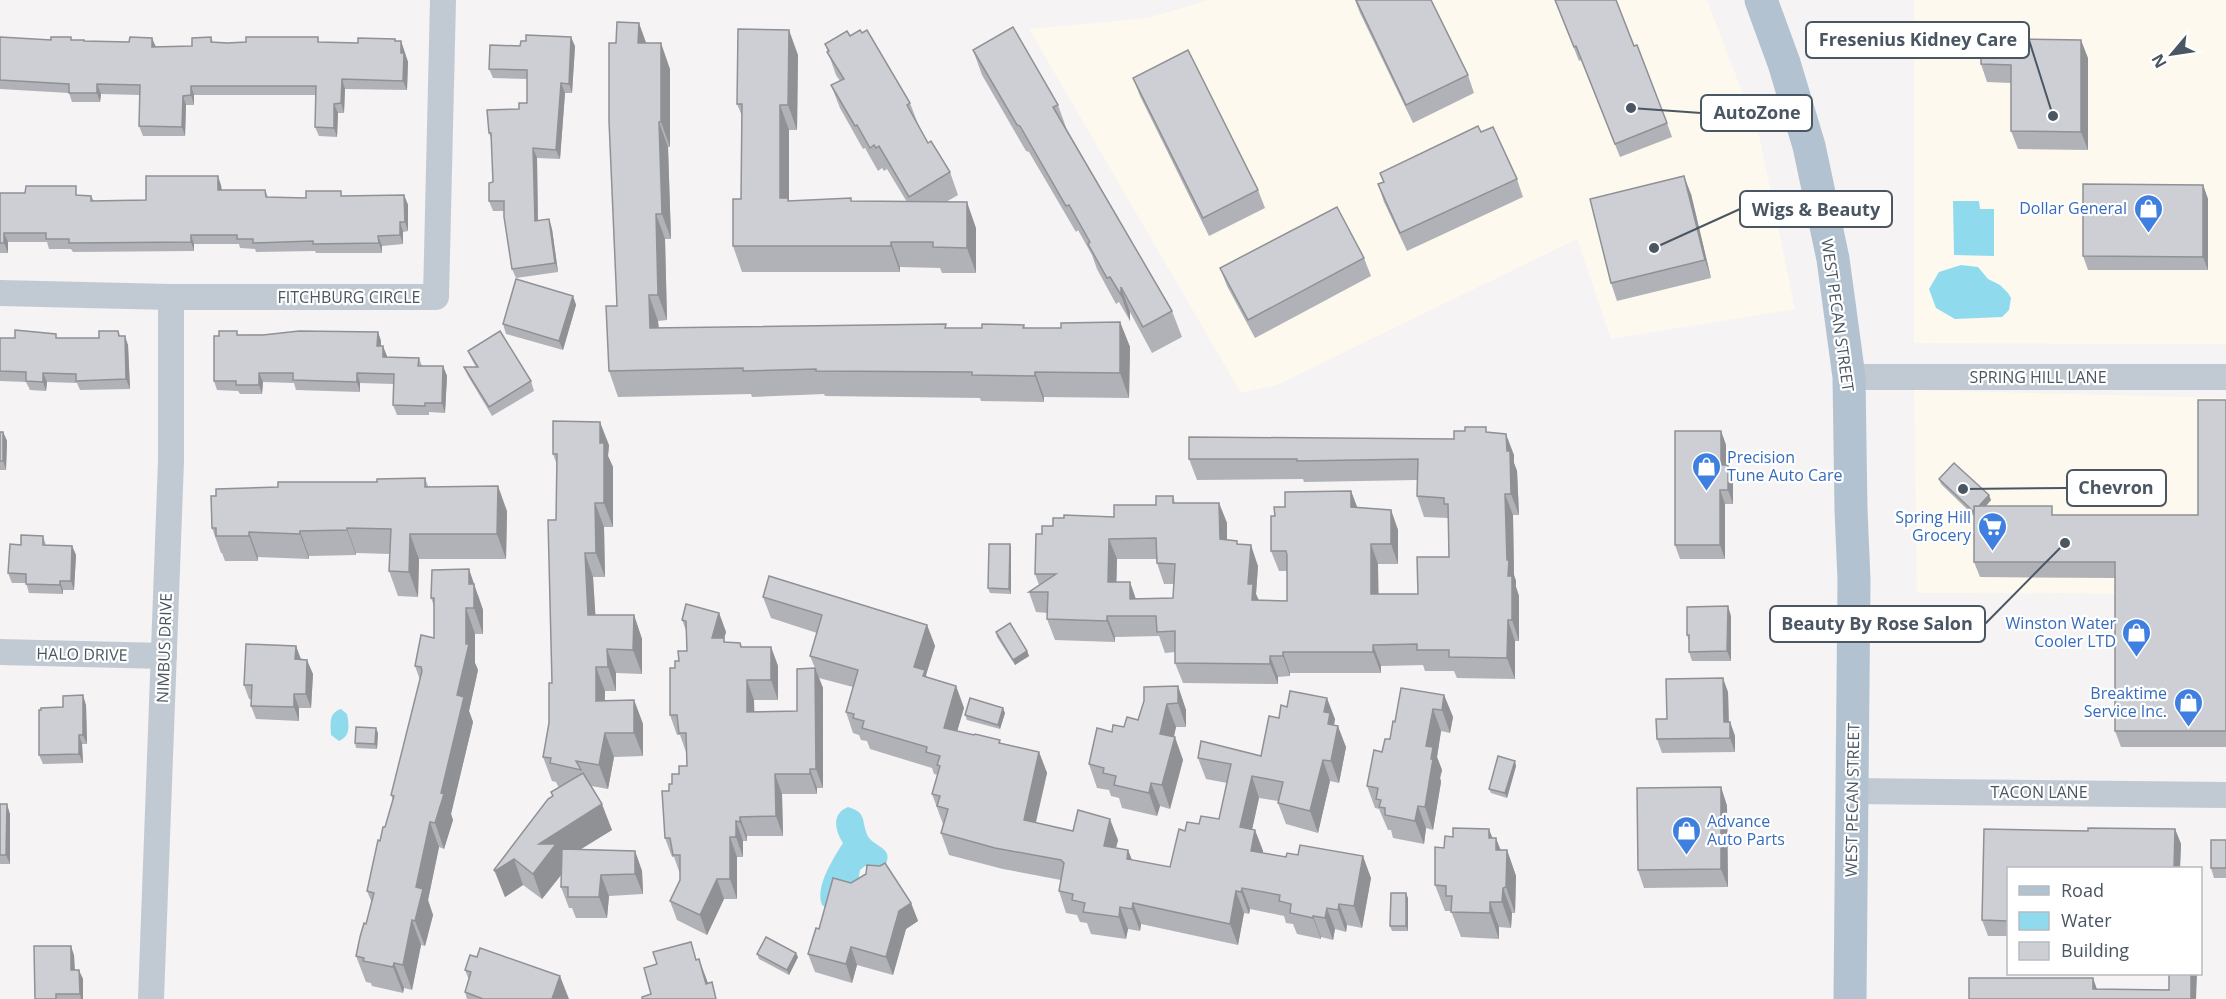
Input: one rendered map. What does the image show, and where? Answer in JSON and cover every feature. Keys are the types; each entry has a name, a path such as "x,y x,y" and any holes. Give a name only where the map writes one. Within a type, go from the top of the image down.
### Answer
{"main road":[{"name":"WEST PECAN STREET","path":"1761,0 1784,63 1809,146 1833,259 1850,377 1854,580 1850,999"}],"street":[{"name":"FITCHBURG CIRCLE","path":"0,293 171,297 436,297 443,0"},
{"name":"NIMBUS DRIVE","path":"151,999 171,461 171,297"},
{"name":"SPRING HILL LANE","path":"1850,377 2226,377"},
{"name":"HALO DRIVE","path":"0,652 164,656"},
{"name":"TACON LANE","path":"1853,791 2226,795"}],"shaded area":[{"path":"1208,0 1707,0 1760,139 1795,309 1611,339 1577,239 1277,385 1241,393 1029,29 1148,18"},
{"path":"1914,0 2226,0 2226,344 1914,343"},
{"path":"1914,390 2226,398 2226,594 1917,593"}],"water":[{"path":"1953,201 1979,201 1980,209 1994,209 1994,256 1954,255"},
{"path":"1961,265 1978,267 1988,279 2000,285 2008,293 2011,298 2009,310 2002,317 1955,319 1936,308 1929,289 1939,272"},
{"path":"341,709 347,714 349,726 346,736 339,741 331,735 331,723 334,713"},
{"path":"848,807 862,815 869,838 884,849 888,856 885,866 874,869 865,866 860,870 858,881 825,907 820,898 823,881 843,843 838,833 837,818"}],"building":[{"path":"1356,0 1431,0 1468,75 1406,105"},
{"path":"1555,0 1616,0 1634,46 1637,45 1667,123 1615,144"},
{"path":"617,22 639,23 638,43 661,43 661,122 659,122 662,214 656,214 658,295 649,295 650,328 946,324 945,328 982,328 982,324 1024,325 1023,328 1061,328 1061,323 1120,322 1120,373 1035,372 1035,376 972,375 972,372 816,371 816,369 743,371 743,368 609,371 606,306 617,306 609,121 609,43 616,43"},
{"path":"1013,27 1058,105 1053,107 1172,311 1143,327 1121,287 1121,295 1110,277 1107,278 1069,205 1066,206 973,50"},
{"path":"738,29 789,30 788,105 780,105 780,198 788,198 788,201 851,198 851,201 967,202 967,248 933,247 933,242 891,242 891,246 733,246 733,199 741,199 742,104 737,104"},
{"path":"860,30 862,33 867,30 910,103 907,105 928,143 931,141 950,172 909,197 879,146 876,148 874,145 870,148 831,85 844,79 827,52 829,51 825,44 847,31 850,36"},
{"path":"526,35 571,37 569,84 561,83 556,150 533,148 535,221 549,219 555,263 512,269 504,217 504,201 489,201 489,183 493,182 491,133 489,133 487,110 519,109 519,103 527,103 527,70 489,69 490,45 520,46 521,41 526,41"},
{"path":"0,37 51,40 51,37 71,37 71,40 129,42 130,37 152,38 152,47 192,46 192,38 211,37 211,42 227,43 246,42 246,37 318,37 318,42 358,43 358,38 395,39 395,41 401,41 401,53 404,53 403,81 342,79 341,103 334,104 334,128 315,127 316,86 191,86 191,95 183,96 182,127 139,126 140,85 97,84 97,93 69,93 69,84 0,80"},
{"path":"2012,39 2081,40 2081,132 2011,131 2011,65 1981,64 1981,44 2012,45"},
{"path":"1188,50 1258,190 1203,218 1133,78"},
{"path":"1478,126 1481,132 1493,127 1517,179 1400,233 1378,184 1384,182 1380,173"},
{"path":"146,176 218,176 218,190 265,190 266,197 306,198 306,191 341,191 341,196 404,195 405,222 400,222 400,235 378,236 379,243 313,244 313,241 253,243 253,239 237,239 237,235 191,235 191,242 69,243 69,239 46,239 46,233 4,233 4,243 0,243 0,193 25,193 26,186 76,186 76,195 91,196 91,201 146,200"},
{"path":"1684,176 1705,260 1611,283 1590,199"},
{"name":"Dollar General","path":"2083,184 2203,185 2203,257 2083,256"},
{"path":"1337,207 1364,258 1248,320 1220,268"},
{"path":"516,279 573,296 559,341 503,324"},
{"path":"15,330 56,334 56,338 99,338 99,331 118,331 119,336 125,336 126,379 76,381 76,374 43,373 43,382 26,381 26,372 0,371 0,338 15,338"},
{"path":"219,331 237,331 237,335 299,331 378,332 377,346 383,346 383,357 419,358 418,366 443,366 442,403 425,403 425,406 393,405 394,374 357,373 357,382 293,380 293,373 259,373 259,385 236,385 236,381 214,381 214,336 219,336"},
{"path":"500,331 531,381 489,407 464,367 478,367 468,351"},
{"path":"2198,400 2226,400 2226,731 2115,731 2115,562 1974,562 1974,506 2052,506 2052,515 2198,515"},
{"path":"553,421 600,422 600,443 604,443 604,503 595,503 596,553 585,553 588,615 634,615 633,650 607,649 608,667 596,667 596,701 634,700 634,733 605,733 599,765 576,761 581,770 550,763 551,758 543,757 549,723 549,683 552,683 548,520 556,520 557,454 553,454"},
{"path":"1465,427 1486,427 1486,432 1506,434 1507,451 1510,451 1511,494 1505,494 1508,576 1512,576 1512,620 1508,620 1507,658 1449,657 1449,650 1417,650 1417,644 1373,645 1373,652 1283,652 1283,656 1270,656 1270,664 1175,663 1175,631 1157,632 1156,616 1107,616 1107,621 1047,619 1048,592 1029,592 1056,574 1035,574 1036,534 1042,534 1042,526 1053,526 1053,518 1064,518 1064,515 1114,517 1114,505 1156,505 1156,496 1173,496 1173,503 1219,503 1220,539 1251,545 1248,584 1253,584 1252,600 1287,601 1286,551 1271,551 1271,516 1275,516 1274,507 1285,507 1285,492 1351,491 1351,507 1391,510 1391,544 1371,544 1371,594 1418,594 1417,557 1449,557 1448,504 1444,504 1444,498 1417,496 1418,459 1297,461 1297,459 1189,459 1189,437 1454,439 1454,431 1465,431","holes":["1156,538 1157,563 1175,564 1173,598 1130,599 1130,582 1108,582 1109,539"]},
{"name":"Precision Tune Auto Care","path":"1675,431 1721,431 1721,465 1728,465 1728,490 1720,490 1720,545 1675,545"},
{"path":"0,432 3,432 3,461 0,461"},
{"path":"1954,463 1989,495 1979,506 1974,506 1974,512 1939,479"},
{"path":"425,478 425,487 498,486 497,534 410,534 409,572 389,571 391,529 347,528 347,530 300,531 300,534 249,532 249,536 216,536 216,528 212,528 211,496 216,496 216,489 278,487 278,482 377,482 377,479"},
{"path":"21,535 43,536 43,545 72,546 71,581 60,581 60,585 26,584 26,574 8,573 10,544 21,545"},
{"path":"989,544 1010,544 1009,589 988,588"},
{"path":"469,569 469,584 474,584 474,608 466,608 466,644 469,644 457,695 464,697 441,793 444,794 435,823 430,822 416,887 423,889 415,921 412,920 403,965 394,963 393,967 363,961 364,958 356,956 374,893 367,891 378,840 380,841 394,796 391,795 422,671 421,667 415,666 421,635 434,638 434,598 431,598 432,570"},
{"path":"769,576 927,625 914,667 925,670 923,676 956,686 944,728 1000,740 999,743 1039,752 1024,820 1073,831 1078,810 1110,819 1104,846 1128,850 1127,859 1170,867 1179,829 1185,831 1187,822 1199,824 1201,816 1219,819 1231,764 1198,758 1201,741 1261,756 1269,716 1279,718 1281,705 1287,707 1290,691 1327,698 1324,712 1330,713 1328,724 1338,726 1331,761 1323,760 1310,811 1278,803 1283,782 1252,776 1240,827 1255,830 1251,851 1286,857 1287,853 1298,855 1300,845 1363,856 1354,906 1339,904 1338,910 1327,908 1325,918 1313,916 1313,918 1290,913 1291,904 1279,901 1280,895 1242,888 1241,892 1236,891 1230,924 1133,903 1132,909 1120,907 1119,917 1083,912 1085,903 1072,900 1073,894 1059,891 1064,863 1061,860 995,848 941,833 948,809 937,806 940,796 932,794 940,766 937,765 940,756 926,752 927,747 862,728 864,721 853,718 854,714 846,712 858,670 810,656 822,615 763,597"},
{"path":"686,604 719,613 712,638 724,638 724,642 740,643 741,647 771,647 771,680 747,680 747,712 797,711 797,669 815,668 816,769 810,769 810,774 775,774 776,816 740,817 740,822 736,821 736,837 730,837 730,879 717,879 700,915 670,901 680,880 680,855 673,855 670,838 665,838 662,791 669,791 672,774 679,774 679,766 687,766 686,733 679,733 677,715 670,715 670,668 675,668 675,661 679,661 678,651 687,651 686,621 682,620"},
{"path":"1728,606 1727,651 1689,652 1687,607"},
{"path":"1010,623 1027,651 1013,660 996,632"},
{"path":"246,644 296,646 295,659 307,660 306,694 294,694 294,707 251,706 252,685 244,685"},
{"path":"1723,678 1724,722 1730,722 1730,738 1657,739 1656,719 1667,719 1666,679"},
{"path":"1178,686 1178,703 1167,704 1160,734 1175,737 1162,785 1151,783 1149,793 1114,785 1116,776 1103,773 1104,768 1089,764 1097,728 1112,732 1113,725 1124,727 1127,717 1138,720 1144,701 1144,687"},
{"path":"1401,688 1444,695 1442,710 1433,709 1426,746 1433,747 1431,759 1433,759 1425,807 1418,806 1415,821 1385,815 1385,808 1379,807 1381,800 1376,799 1378,788 1367,786 1374,750 1382,752 1385,739 1390,739"},
{"path":"83,695 83,735 79,735 79,754 39,755 39,710 63,707 63,696"},
{"path":"970,698 1003,708 998,725 965,715"},
{"path":"356,727 376,728 375,744 355,743"},
{"path":"1498,756 1515,761 1505,793 1489,789"},
{"path":"583,773 602,804 539,844 556,844 533,874 514,859 495,871 548,799 553,796 551,792"},
{"name":"Advance Auto Parts","path":"1721,787 1721,869 1638,870 1637,788"},
{"path":"0,804 7,804 6,855 0,855"},
{"path":"1453,828 1489,829 1489,838 1496,838 1496,850 1507,850 1506,887 1503,888 1502,902 1490,902 1490,913 1451,912 1452,896 1446,896 1446,886 1435,885 1435,847 1444,848 1445,836 1453,837"},
{"path":"2088,828 2175,829 2174,867 2007,867 2007,921 1982,920 1984,829 2088,831"},
{"path":"2211,840 2226,840 2226,868 2211,868"},
{"path":"562,849 635,851 635,874 601,875 599,897 568,897 568,887 561,887"},
{"path":"885,863 911,903 899,911 886,957 851,947 846,964 808,954 816,928 819,929 833,878 851,883 866,874 867,865 880,866"},
{"path":"1391,893 1406,893 1406,926 1390,926"},
{"path":"766,937 796,953 787,970 757,954"},
{"path":"691,942 696,960 699,959 706,984 712,982 716,999 642,999 651,994 644,968 657,964 653,952"},
{"path":"34,946 71,946 71,970 79,970 80,994 56,994 56,999 35,999"},
{"path":"480,948 560,976 552,999 483,999 465,992 471,972 465,970 470,955 477,957"},
{"path":"2169,975 2191,975 2191,999 1969,999 1969,978 2093,978 2093,989 2169,990"}],"place":[{"name":"AutoZone","path":"1631,108"},
{"name":"Fresenius Kidney Care","path":"2053,116"},
{"name":"Dollar General","path":"2148,234"},
{"name":"Wigs & Beauty","path":"1654,248"},
{"name":"Chevron","path":"1963,489"},
{"name":"Precision Tune Auto Care","path":"1706,492"},
{"name":"Beauty By Rose Salon","path":"2065,543"},
{"name":"Spring Hill Grocery","path":"1992,552"},
{"name":"Winston Water Cooler LTD","path":"2137,658"},
{"name":"Breaktime Service Inc.","path":"2188,728"},
{"name":"Advance Auto Parts","path":"1686,856"}]}
